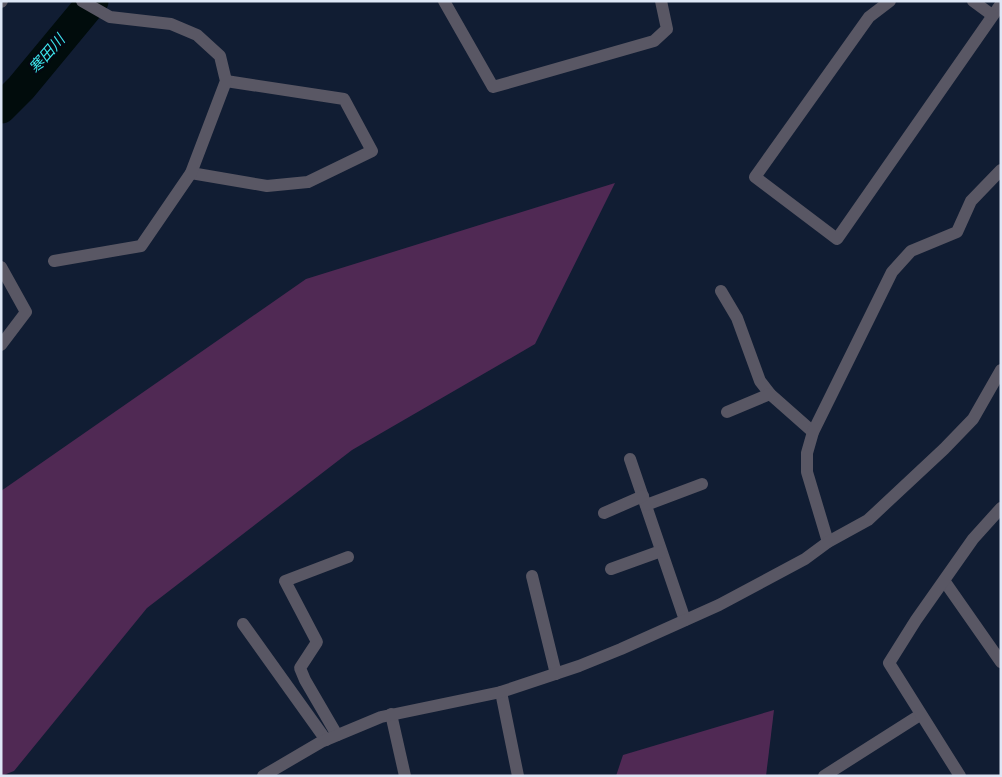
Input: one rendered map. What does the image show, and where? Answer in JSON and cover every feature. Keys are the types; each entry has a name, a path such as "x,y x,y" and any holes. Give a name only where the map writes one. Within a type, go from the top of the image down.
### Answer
{"street":[{"path":"54,261 141,246 191,173 226,81 220,56 197,35 172,24 110,17 82,1"},
{"path":"449,2 493,87 654,41 667,29 661,1"},
{"path":"890,1 869,17 755,177 837,239 936,100 1001,4"},
{"path":"973,1 992,15"},
{"path":"191,173 267,186 308,182 372,150 344,100 226,81"},
{"path":"828,542 807,472 807,452 813,432 892,272 911,251 957,232 971,201 1001,170"},
{"path":"1,267 26,312 1,345"},
{"path":"721,291 737,318 760,381 770,394 813,432"},
{"path":"263,776 332,737 391,714 501,692 556,674 621,649 685,620 805,559 828,542 868,520 950,443 973,419 1001,370"},
{"path":"727,412 770,394"},
{"path":"630,459 685,620"},
{"path":"604,513 702,484"},
{"path":"960,776 920,715 890,663 916,620 945,582 973,539 1001,508"},
{"path":"612,569 661,551"},
{"path":"332,737 300,668 316,642 285,581 348,557"},
{"path":"532,576 556,674"},
{"path":"945,582 1001,662"},
{"path":"243,624 332,737"},
{"path":"501,692 518,776"},
{"path":"391,714 405,776"},
{"path":"824,776 920,715"}],"shaded area":[{"path":"615,183 535,344 352,450 147,608 14,771 1,776 1,491 306,279"},
{"path":"774,710 766,776 616,776 623,755"}],"waterway":[{"name":"寒田川","path":"1,108 21,88 93,1"}]}
